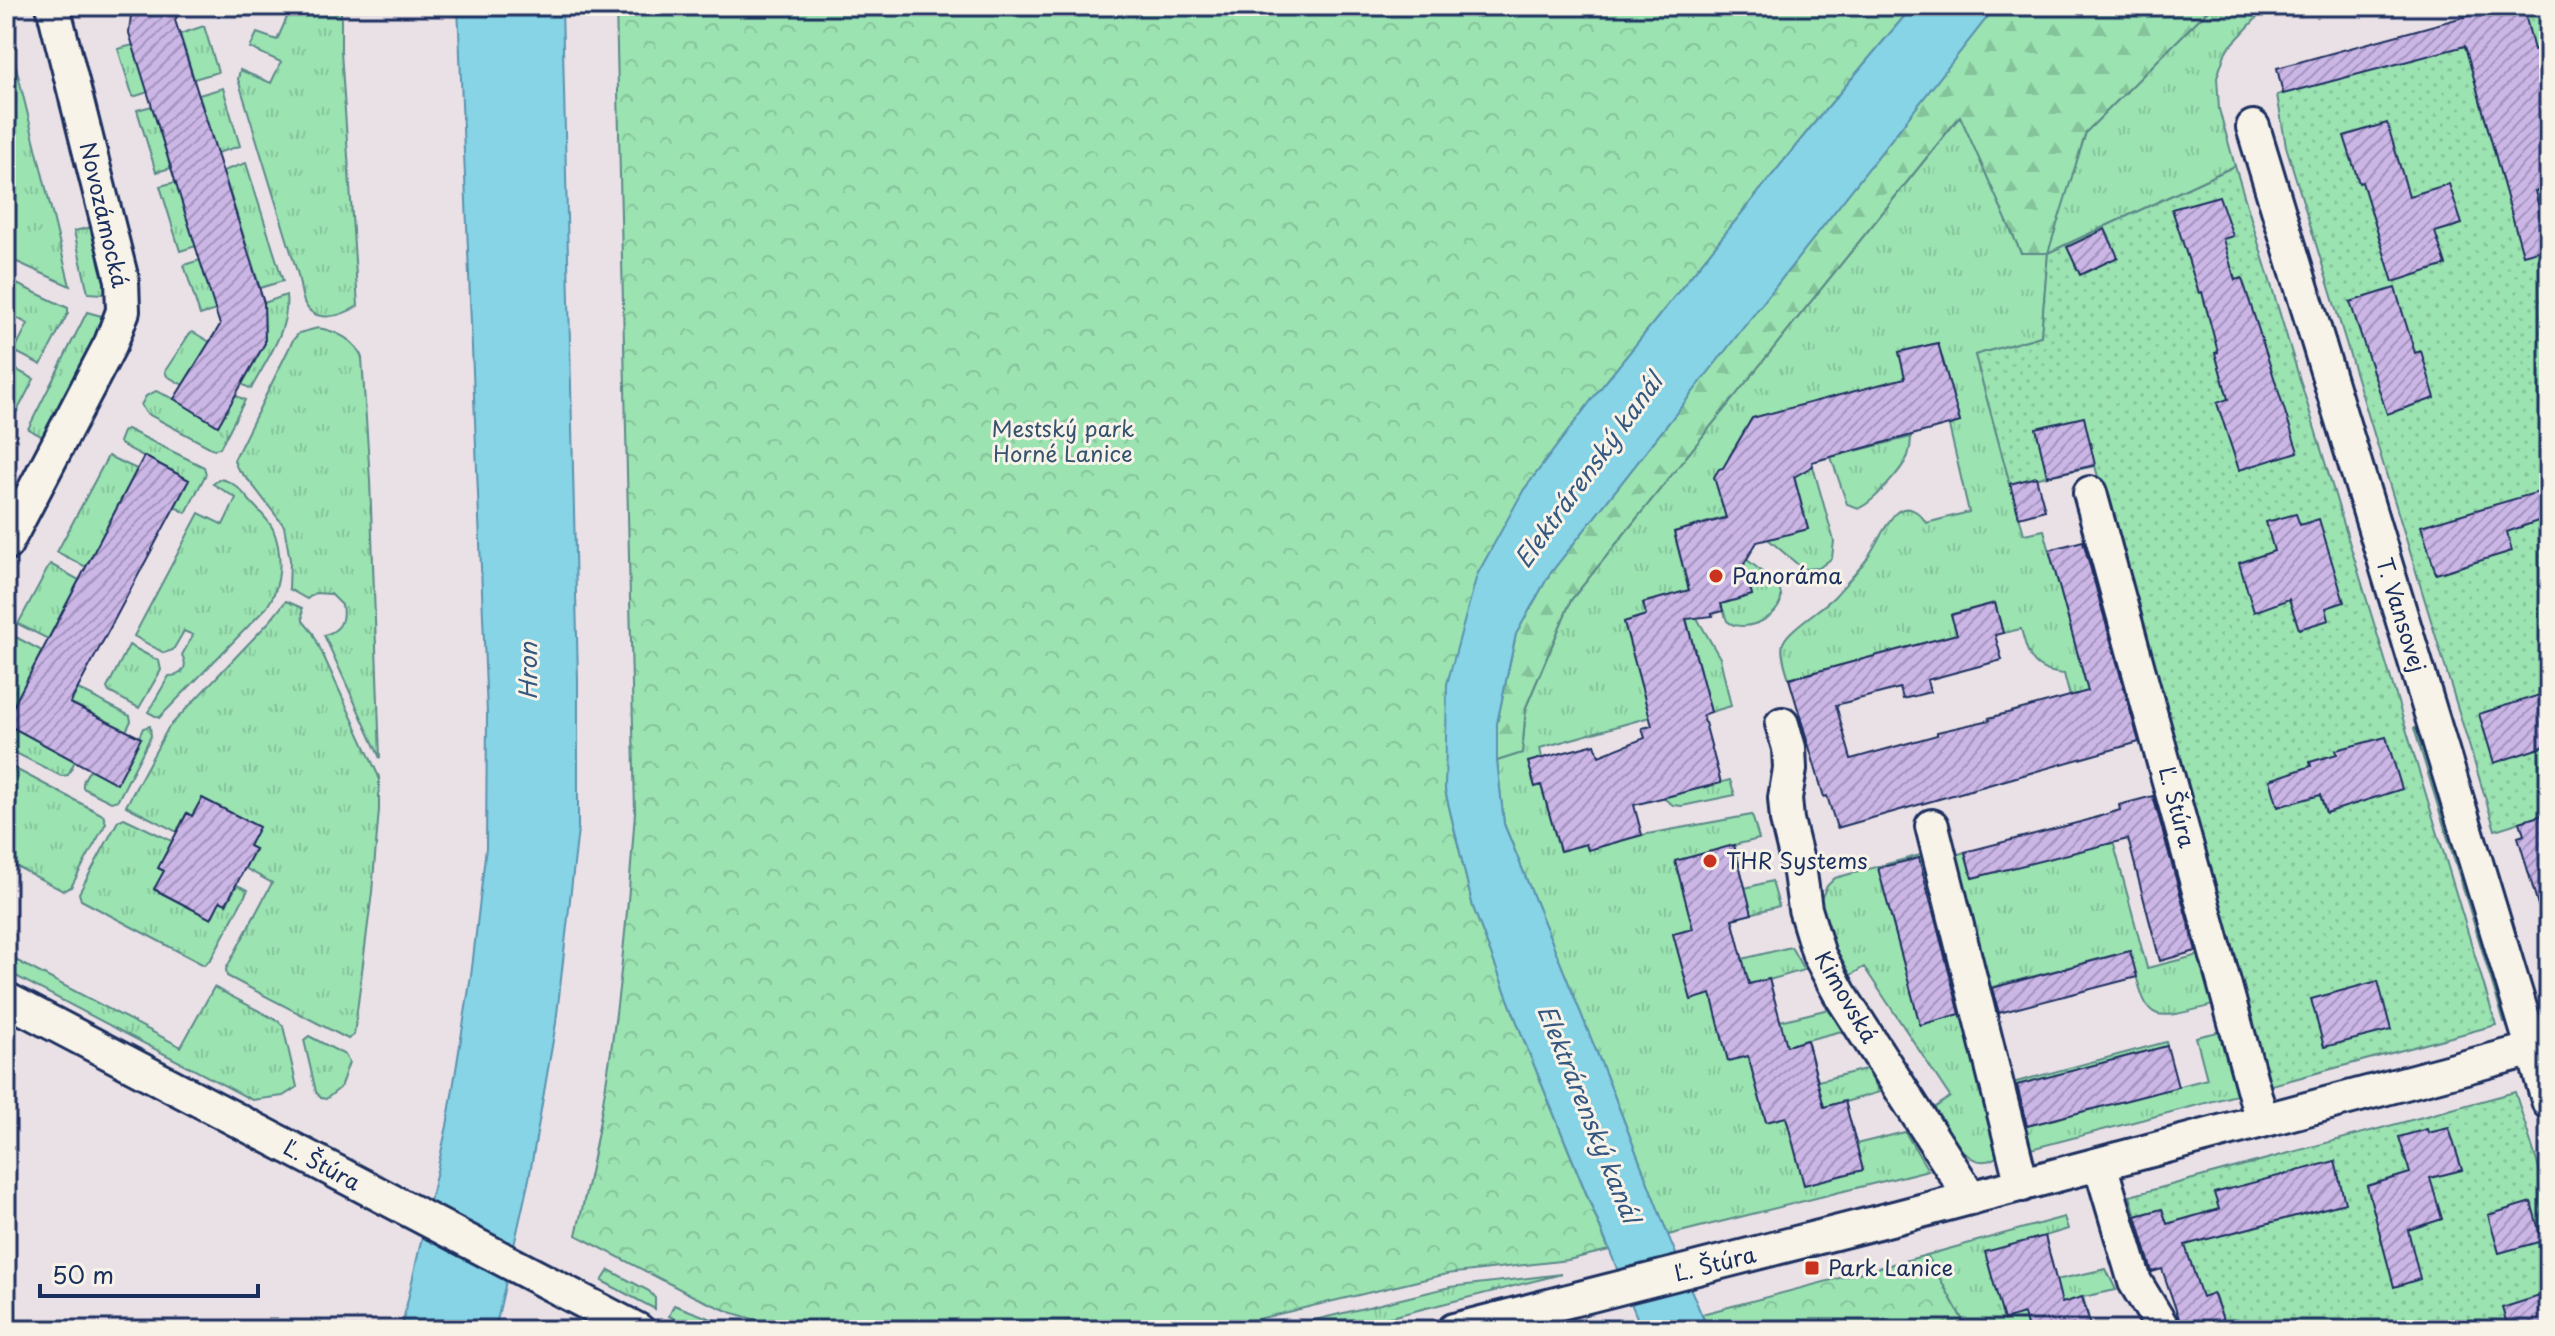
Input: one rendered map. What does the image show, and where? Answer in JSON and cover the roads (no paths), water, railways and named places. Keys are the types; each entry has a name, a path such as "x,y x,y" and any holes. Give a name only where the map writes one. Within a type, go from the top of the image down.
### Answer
{"street":[{"name":"Novozámocká","path":"6,544 111,343 123,311 122,280 53,6"},
{"name":"T. Vansovej","path":"2253,127 2541,1047 2549,1103"},
{"name":"Ľ. Štúra","path":"2090,493 2262,1121"},
{"name":"Kimovská","path":"1782,724 1789,748 1790,769 1785,798 1787,820 1805,909 1819,955 1840,994 1971,1198"},
{"path":"1932,826 2022,1185"},
{"name":"Ľ. Štúra","path":"6,999 638,1330"},
{"name":"Ľ. Štúra","path":"1454,1330 2022,1185 2541,1047"},
{"path":"2100,1164 2135,1282 2164,1330"}],"water":[{"name":"Hron","path":"458,6 562,6 578,679 578,829 556,1023 529,1179 495,1330 401,1330 447,1126 471,976 486,847 487,714"},
{"name":"Elektrárenský kanál","path":"1913,6 1996,6 1549,575 1516,634 1497,723 1497,761 1504,824 1708,1330 1642,1330 1473,907 1445,790 1447,684 1477,575 1523,491 1596,394 1811,127"}],"place":[{"name":"Panoráma","path":"1716,576"},
{"name":"THR Systems","path":"1710,861"},
{"name":"Park Lanice","path":"1812,1268"}],"park label":[{"name":"Mestský park Horné Lanice","path":"1063,442"}]}
